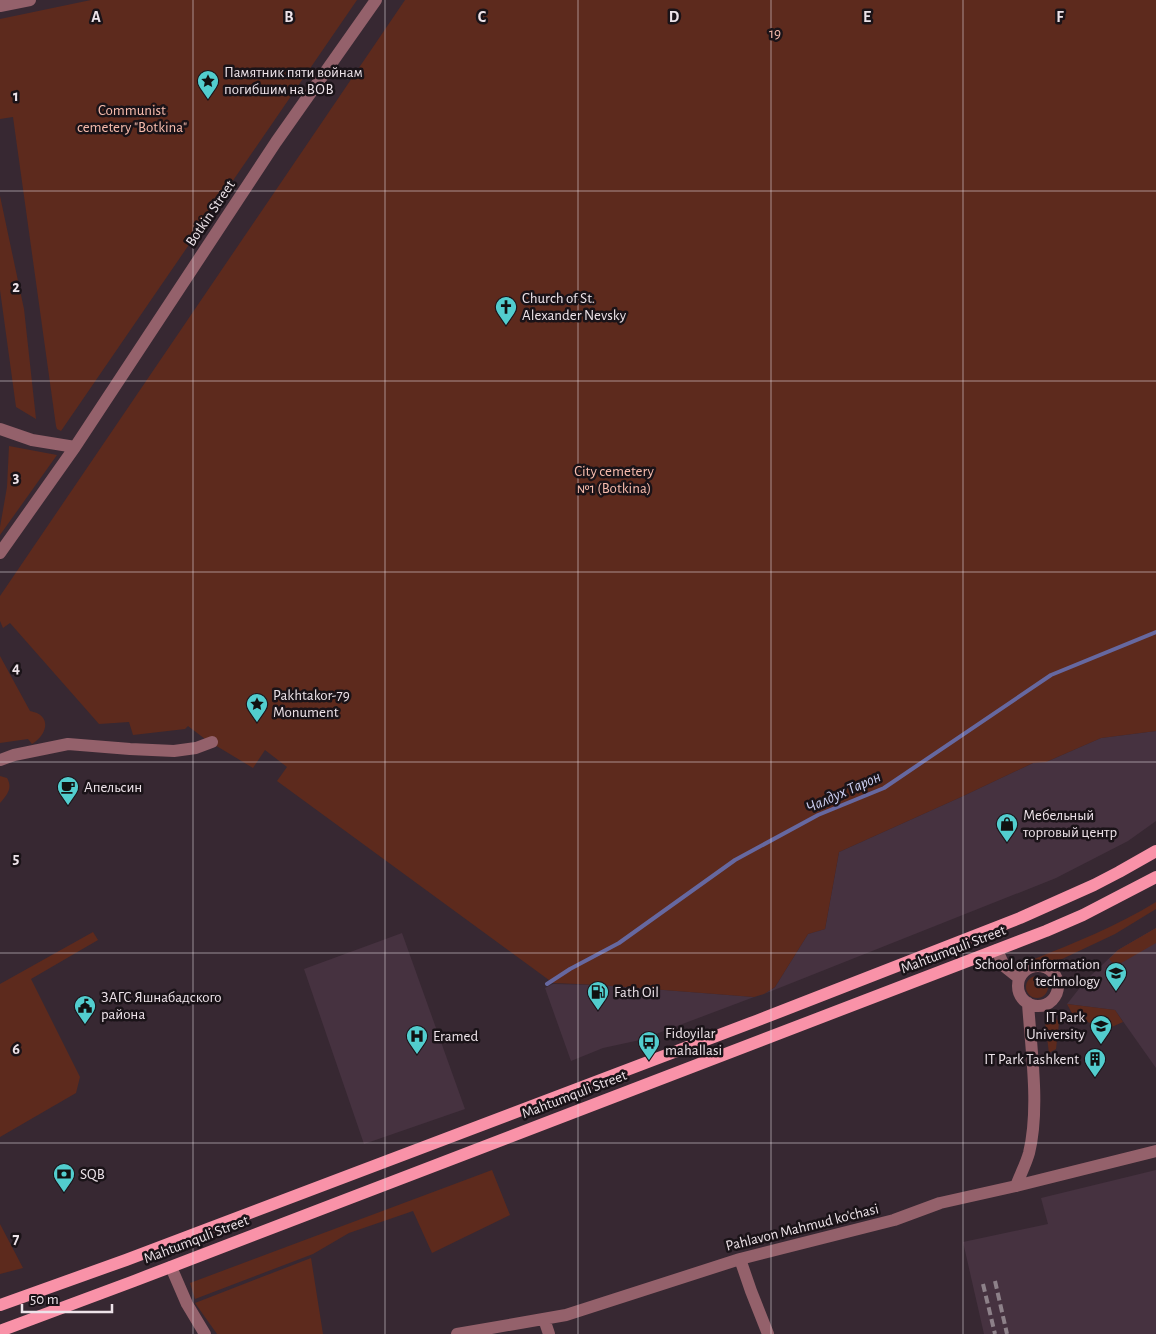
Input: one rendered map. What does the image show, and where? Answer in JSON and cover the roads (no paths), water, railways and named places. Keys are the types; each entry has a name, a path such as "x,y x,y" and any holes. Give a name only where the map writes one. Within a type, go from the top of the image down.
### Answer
{"main road":[{"name":"Mahtumquli Street","path":"2,1304 126,1260 756,1021 1020,918 1094,885 1156,851"},
{"name":"Mahtumquli Street","path":"0,1331 1046,931 1156,877"},
{"path":"126,1260 134,1281"}],"street":[{"path":"0,6 30,0"},
{"name":"Botkin Street","path":"0,553 74,446 276,142 376,0"},
{"path":"0,429 32,440 74,446"},
{"path":"0,760 14,755 68,744 174,751 196,748 212,742"},
{"path":"997,950 1004,966 1019,978"},
{"path":"1039,965 1050,970 1057,980 1058,987 1053,999 1041,1005 1028,1003 1018,990 1019,978 1022,973 1039,965"},
{"path":"1016,1186 1029,1154 1034,1121 1035,1101 1028,1003"},
{"name":"Pahlavon Mahmud ko'chasi","path":"456,1334 566,1315 740,1258 894,1220 940,1203 1156,1151"},
{"path":"740,1258 768,1334"},
{"path":"171,1267 187,1304 204,1334"},
{"path":"544,1319 549,1334"}],"waterway":[{"name":"Чалдух Тарон","path":"547,984 570,969 619,943 735,860 818,815 884,788 1051,675 1156,632"}],"railway":[{"path":"995,1281 1007,1334"},
{"path":"983,1284 995,1334"}],"place":[{"name":"Памятник пяти войнам погибшим на ВОВ","path":"208,100"},
{"name":"Church of St. Alexander Nevsky","path":"506,326"},
{"name":"Pakhtakor-79 Monument","path":"257,723"},
{"name":"Апельсин","path":"68,806"},
{"name":"Мебельный торговый центр","path":"1007,843"},
{"name":"School of information technology","path":"1116,992"},
{"name":"Fath Oil","path":"598,1011"},
{"name":"ЗАГС Яшнабадского района","path":"85,1025"},
{"name":"IT Park University","path":"1101,1045"},
{"name":"Eramed","path":"417,1055"},
{"name":"Fidoyilar mahallasi","path":"649,1061"},
{"name":"IT Park Tashkent","path":"1095,1078"},
{"name":"SQB","path":"64,1193"}],"park label":[{"name":"19","path":"775,33"},
{"name":"Communist cemetery \"Botkina\"","path":"132,118"},
{"name":"City cemetery №1 (Botkina)","path":"614,480"}]}
